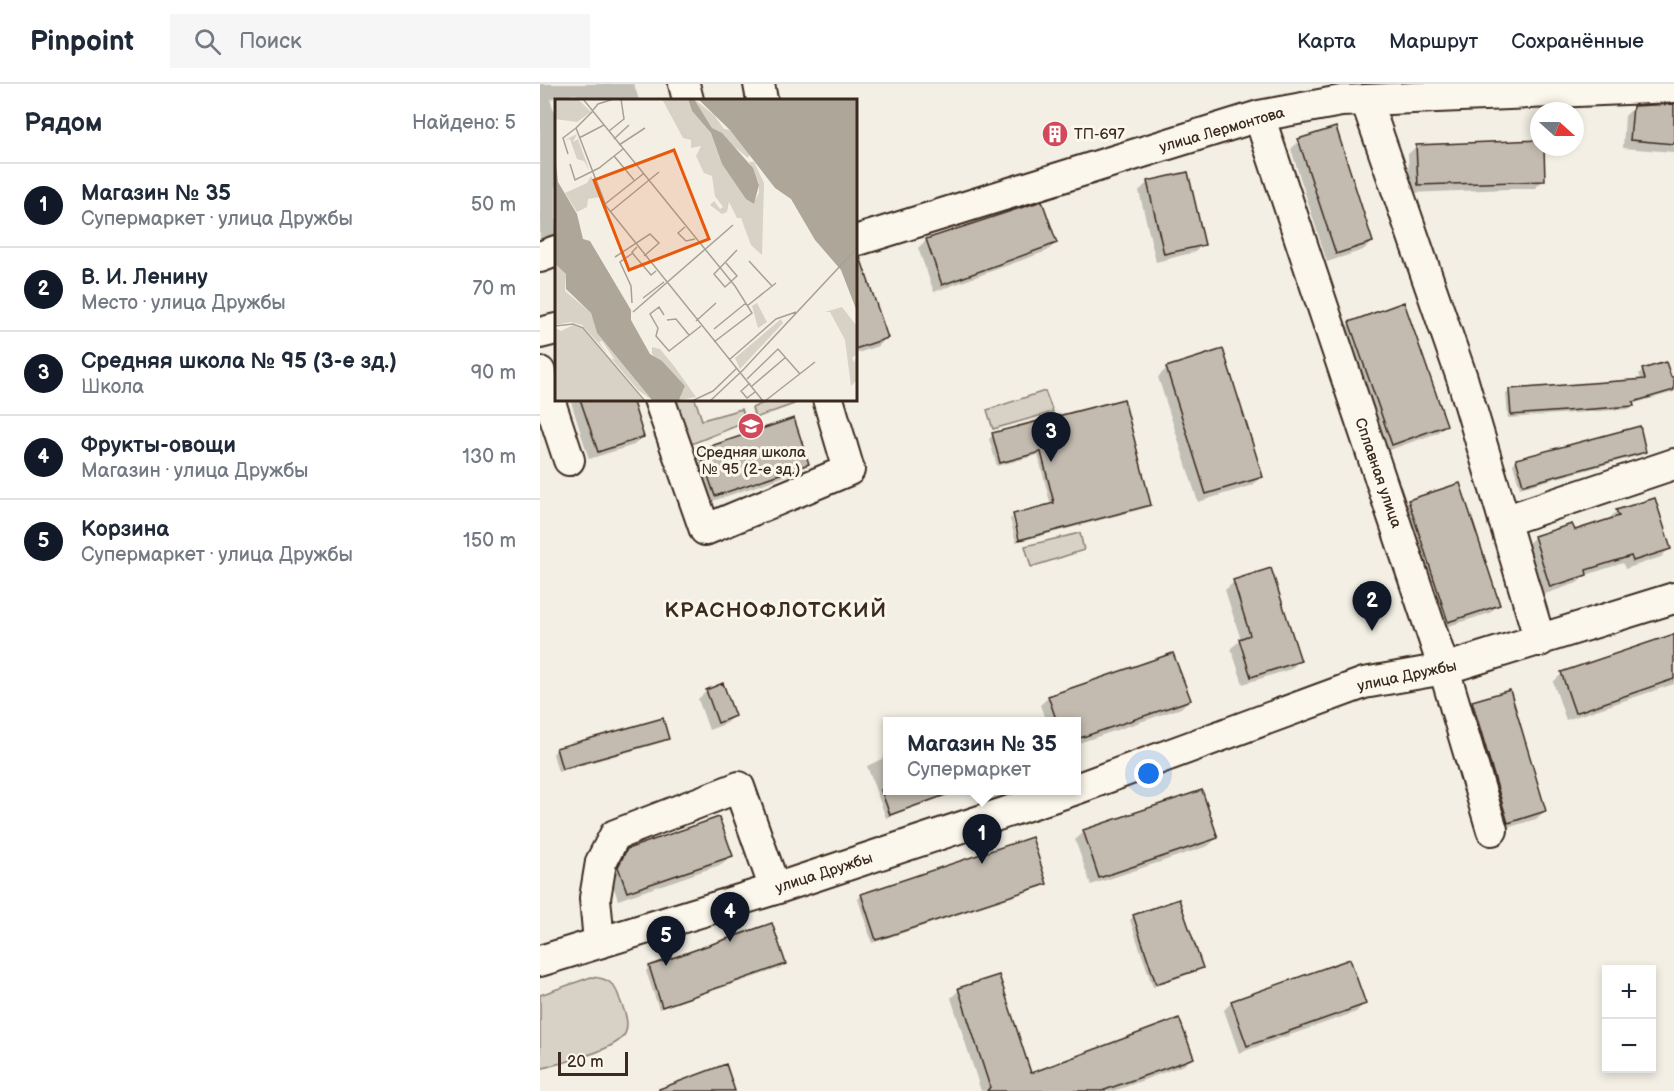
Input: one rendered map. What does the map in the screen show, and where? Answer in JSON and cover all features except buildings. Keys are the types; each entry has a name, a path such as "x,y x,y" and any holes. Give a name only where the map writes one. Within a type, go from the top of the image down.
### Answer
{"street":[{"path":"684,84 688,99"},
{"path":"759,84 762,99"},
{"name":"улица Лермонтова","path":"856,241 1259,116 1341,101 1674,87"},
{"path":"1366,100 1462,378 1540,641"},
{"name":"Сплавная улица","path":"1259,116 1444,669 1492,830"},
{"path":"540,257 555,251"},
{"path":"540,333 555,328"},
{"path":"540,372 568,460"},
{"path":"658,400 705,530 849,470 828,400"},
{"path":"1504,521 1674,464"},
{"name":"улица Дружбы","path":"1081,788 1364,683 1444,669 1674,598"},
{"path":"599,942 595,898 601,862 615,835 739,787 775,889"},
{"name":"улица Дружбы","path":"540,961 775,889 1060,795"}],"shaded area":[{"path":"1045,391 1053,412 993,429 987,410"},
{"path":"673,400 695,400 702,420 742,409 746,422 689,445"},
{"path":"770,400 792,400 794,404 755,418 752,408"},
{"path":"1080,533 1084,550 1031,567 1025,546"},
{"path":"591,977 606,980 616,989 626,1015 626,1031 622,1038 602,1050 540,1069 540,995"}],"place":[{"name":"ТП-697","path":"1055,134"},
{"name":"Средняя школа № 95 (2-е зд.)","path":"751,426"},
{"name":"Средняя школа № 95 (3-е зд.)","path":"1051,462"},
{"name":"В. И. Ленину","path":"1372,631"},
{"name":"Магазин № 35","path":"982,864"},
{"name":"Фрукты-овощи","path":"730,942"},
{"name":"Корзина","path":"666,966"}],"district":[{"name":"КРАСНОФЛОТСКИЙ","path":"776,610"}]}
